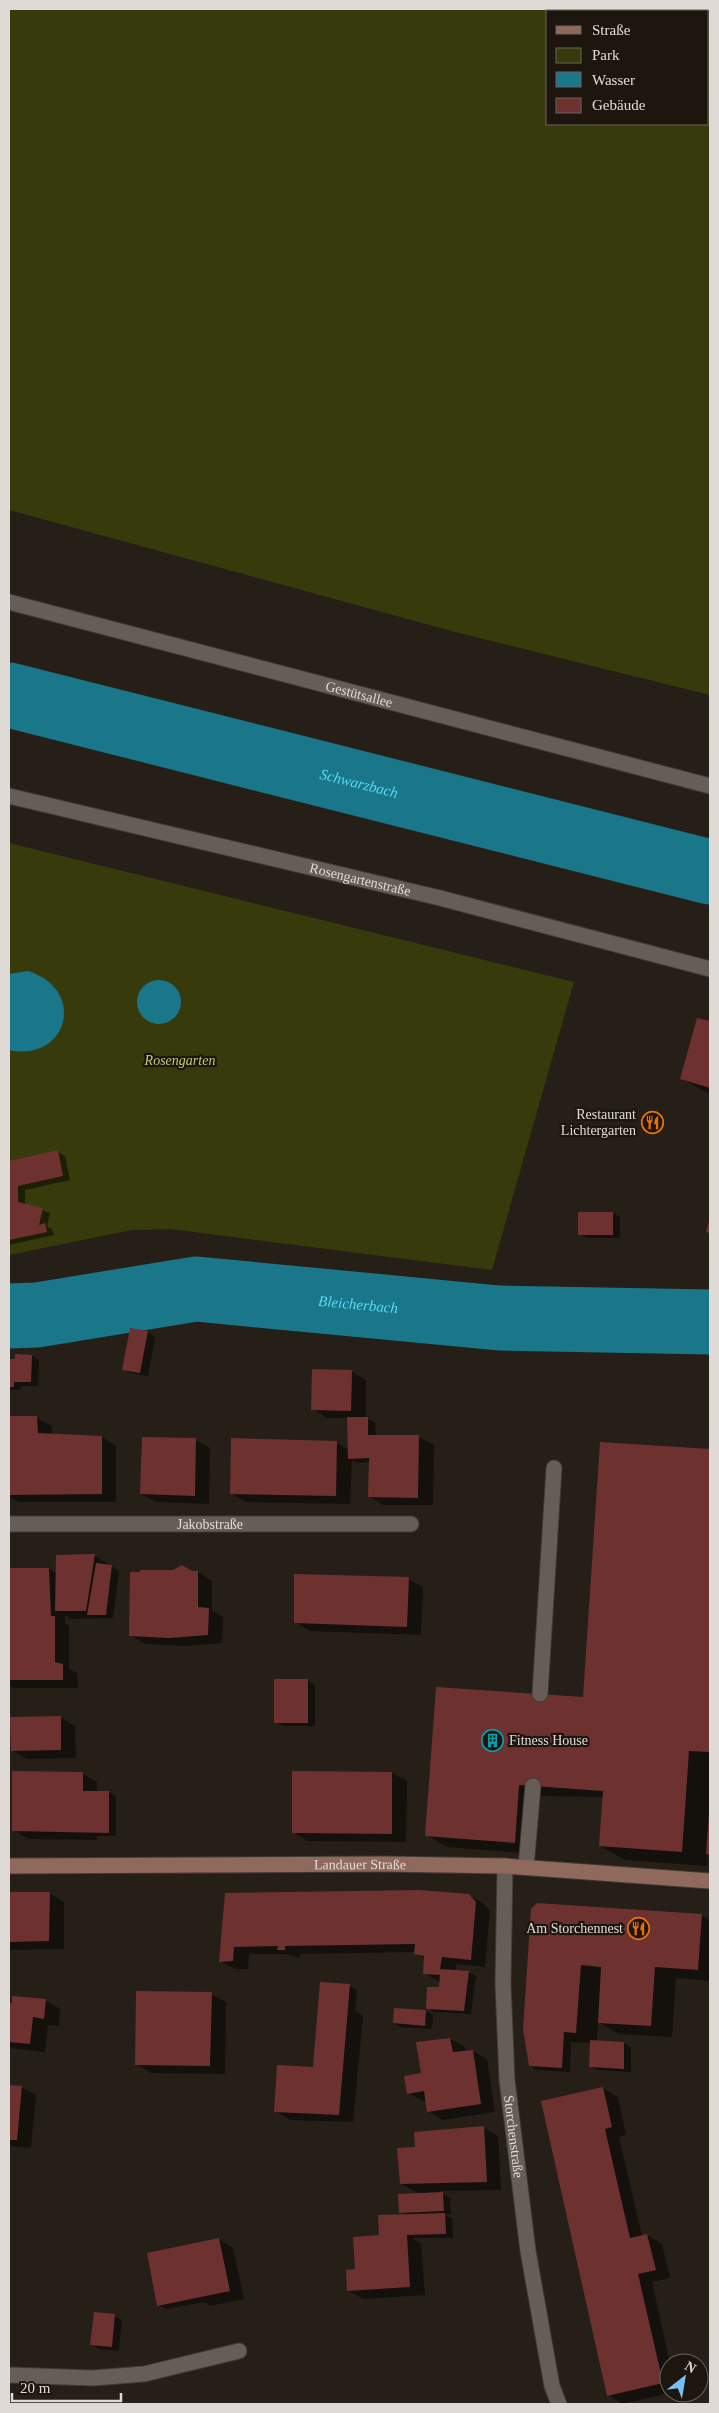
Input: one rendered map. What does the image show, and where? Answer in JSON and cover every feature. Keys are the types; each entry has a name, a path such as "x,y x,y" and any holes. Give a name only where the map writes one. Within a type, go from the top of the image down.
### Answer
{"main road":[{"name":"Landauer Straße","path":"9,1866 374,1864 504,1866 710,1881"}],"street":[{"name":"Gestütsallee","path":"9,602 710,786"},
{"name":"Rosengartenstraße","path":"9,796 430,896 710,968"},
{"path":"540,1694 554,1468"},
{"name":"Jakobstraße","path":"9,1524 411,1524"},
{"path":"526,1867 533,1786"},
{"name":"Storchenstraße","path":"504,1866 503,1984 508,2080 528,2251 552,2386 559,2404"},
{"path":"9,2375 92,2378 144,2374 239,2350"}],"green space":[{"path":"9,9 710,9 710,695 455,632 9,510"},
{"name":"Rosengarten","path":"9,843 574,982 492,1270 170,1229 132,1230 9,1255"}],"water":[{"path":"28,971 47,980 59,993 64,1008 63,1022 56,1036 45,1046 29,1051 9,1050 9,974"},
{"path":"163,980 175,986 180,994 180,1010 175,1018 167,1023 155,1024 143,1018 138,1010 137,998 143,986 151,981"}],"building":[{"path":"697,1018 710,1021 710,1088 680,1079"},
{"path":"58,1150 63,1176 18,1186 18,1202 43,1208 39,1225 45,1223 47,1232 9,1240 9,1161"},
{"path":"578,1212 613,1212 613,1235 578,1235"},
{"path":"710,1217 710,1233 706,1232"},
{"path":"130,1328 148,1331 140,1373 122,1370"},
{"path":"15,1354 32,1355 31,1382 14,1382 14,1387 9,1387 9,1359 15,1359"},
{"path":"312,1369 352,1370 351,1411 311,1410"},
{"path":"9,1416 37,1416 38,1433 102,1436 102,1494 9,1495"},
{"path":"347,1417 368,1417 368,1435 419,1435 418,1498 368,1497 369,1458 348,1459"},
{"path":"142,1437 196,1438 195,1496 140,1494"},
{"path":"231,1438 337,1441 336,1496 230,1494"},
{"path":"600,1442 710,1449 710,1752 689,1751 682,1852 599,1846 603,1791 519,1785 515,1843 425,1836 436,1687 583,1697"},
{"path":"95,1554 86,1611 55,1611 56,1555"},
{"path":"96,1563 112,1565 106,1615 87,1615"},
{"path":"182,1565 192,1571 198,1571 198,1607 209,1608 208,1635 169,1638 129,1636 130,1572 140,1572 140,1570 173,1570"},
{"path":"9,1568 49,1568 51,1616 55,1616 55,1662 63,1664 63,1680 9,1680"},
{"path":"294,1574 409,1577 407,1627 294,1623"},
{"path":"274,1679 308,1679 308,1723 274,1723"},
{"path":"61,1716 61,1750 11,1751 10,1717"},
{"path":"12,1771 83,1772 83,1791 109,1791 109,1833 12,1831"},
{"path":"292,1771 392,1772 392,1834 292,1833"},
{"path":"710,1813 710,1855 706,1854"},
{"path":"419,1890 469,1894 476,1902 471,1960 442,1957 440,1969 469,1971 464,2011 426,2009 427,1987 439,1987 440,1975 423,1974 424,1956 414,1954 415,1944 285,1946 285,1950 277,1950 278,1946 234,1947 233,1961 219,1962 225,1893"},
{"path":"9,1892 50,1892 49,1941 9,1942"},
{"path":"537,1903 702,1914 698,1970 655,1967 651,2026 598,2023 601,1967 581,1965 576,2033 564,2032 562,2068 529,2066 523,2029 531,1909"},
{"path":"320,1982 350,1984 339,2115 274,2112 277,2065 313,2067"},
{"path":"136,1991 212,1992 210,2066 135,2065"},
{"path":"12,1996 46,1999 44,2019 33,2017 30,2044 9,2042 9,2003 12,2003"},
{"path":"394,2008 426,2010 425,2026 393,2023"},
{"path":"450,2038 453,2052 473,2050 481,2104 427,2112 424,2091 407,2094 404,2076 421,2073 416,2042"},
{"path":"590,2040 624,2042 624,2069 589,2067"},
{"path":"9,2085 22,2086 17,2140 9,2140"},
{"path":"603,2087 612,2127 605,2129 630,2238 647,2234 656,2270 638,2274 659,2366 659,2384 607,2396 541,2101"},
{"path":"484,2126 487,2182 400,2184 397,2148 415,2147 414,2132"},
{"path":"443,2192 444,2211 399,2213 398,2194"},
{"path":"445,2213 446,2234 407,2235 410,2287 347,2291 346,2270 355,2269 353,2237 379,2235 378,2215"},
{"path":"219,2238 230,2291 157,2306 147,2253"},
{"path":"94,2312 115,2314 112,2347 90,2345"}],"waterway":[{"name":"Schwarzbach","path":"9,695 710,872"},
{"name":"Bleicherbach","path":"9,1316 37,1315 196,1289 499,1318 710,1322"}],"place":[{"name":"Restaurant Lichtergarten","path":"652,1122"},
{"name":"Fitness House","path":"493,1740"},
{"name":"Am Storchennest","path":"639,1928"}]}
